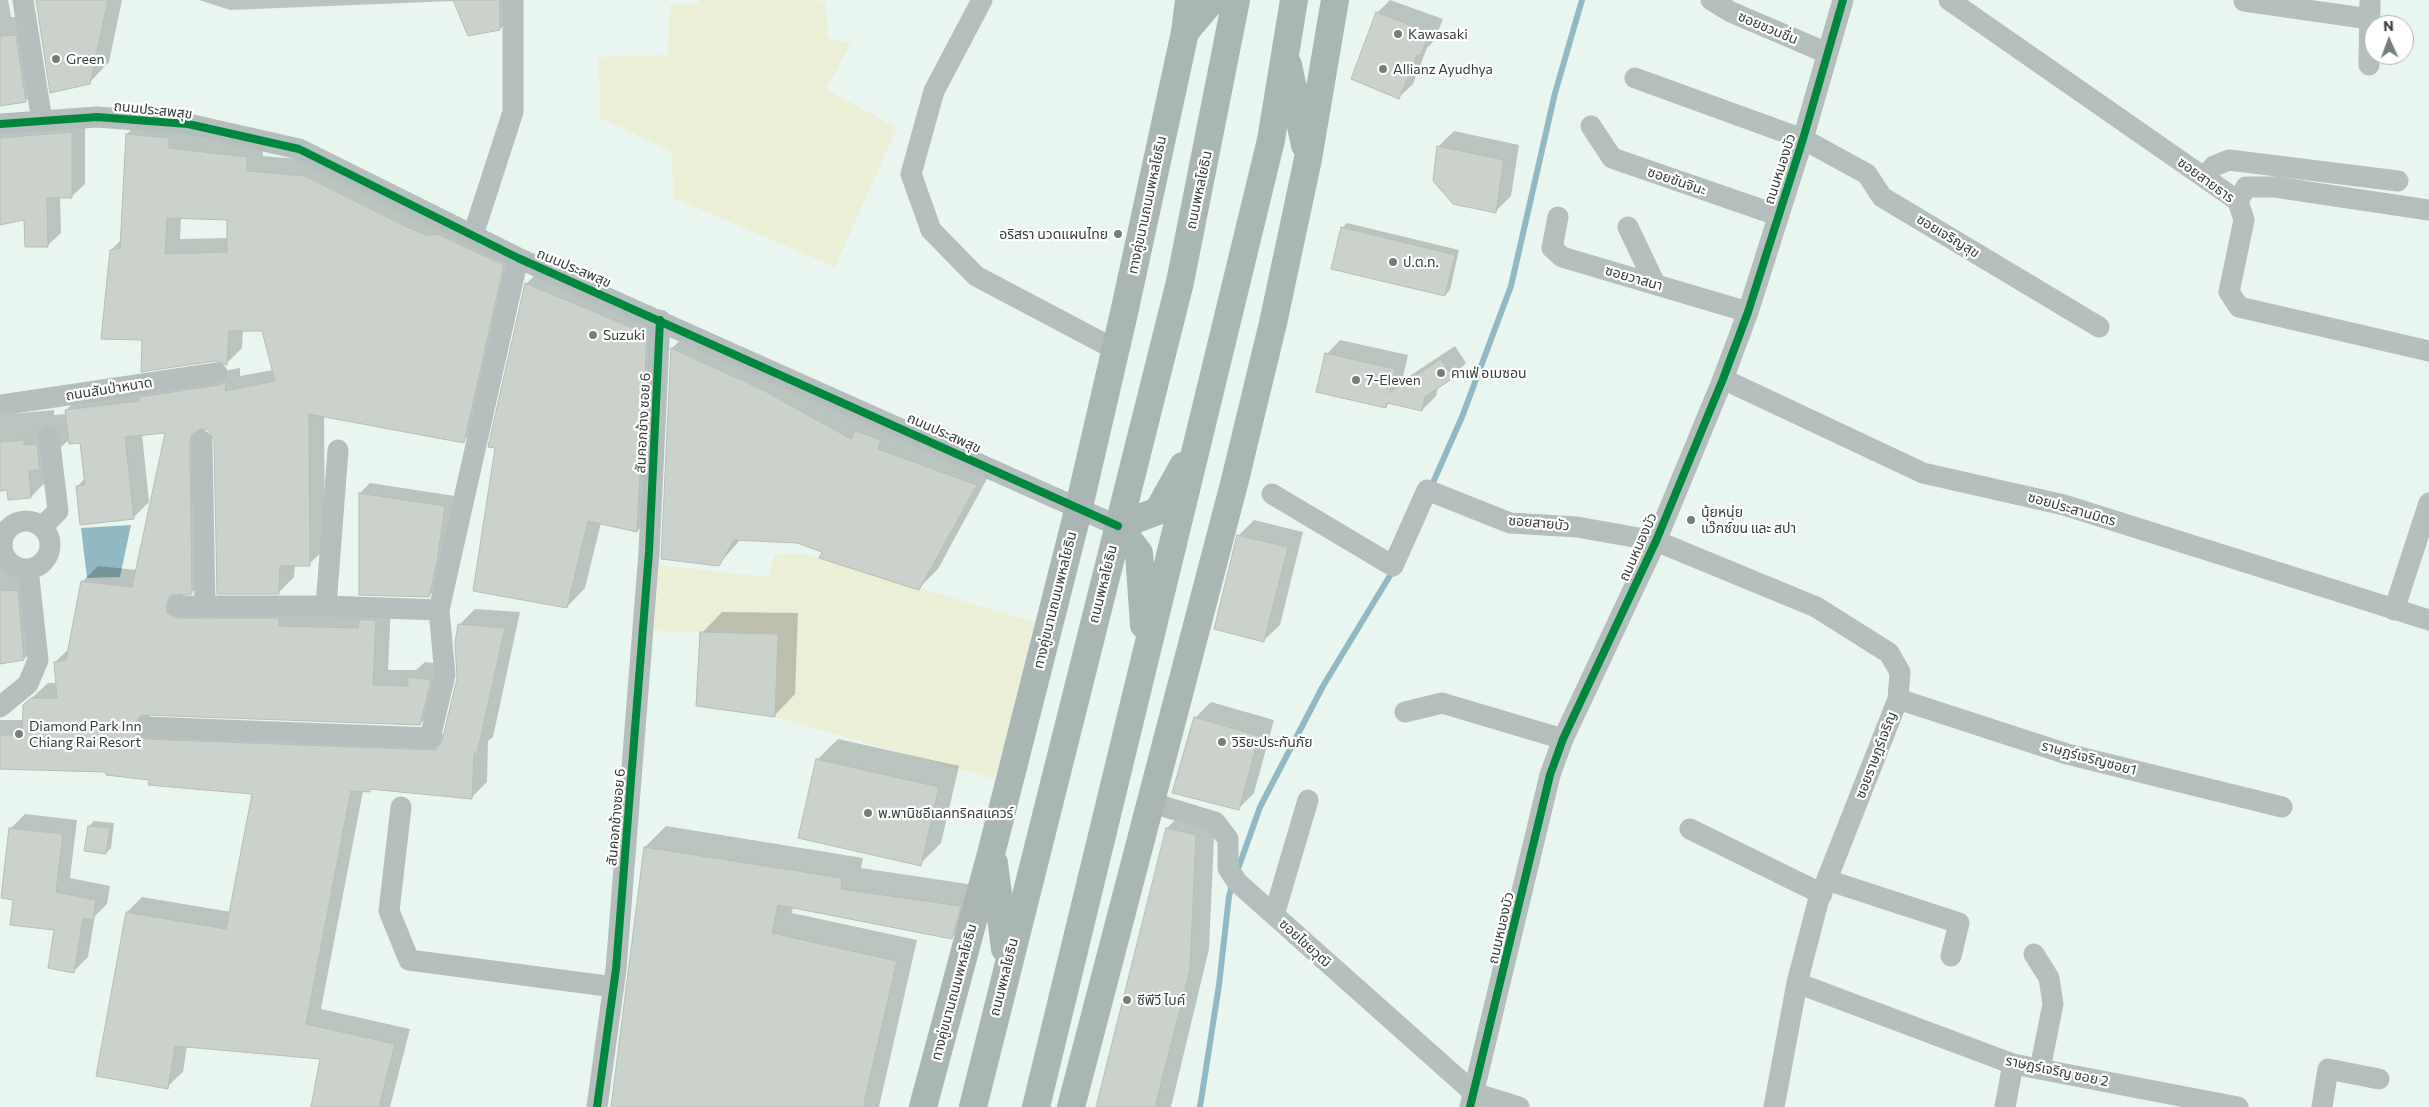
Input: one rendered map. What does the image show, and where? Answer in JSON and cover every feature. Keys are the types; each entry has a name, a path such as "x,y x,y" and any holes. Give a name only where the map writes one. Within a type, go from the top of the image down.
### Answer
{"main road":[{"name":"ถนนพหลโยธิน","path":"973,1107 1007,963 1180,282 1236,0"},
{"path":"1036,1107 1271,140 1294,0"},
{"path":"1071,1107 1149,802 1235,480 1273,322 1308,159 1335,0"},
{"name":"ทางคู่ขนานถนนพหลโยธิน","path":"923,1107 992,850 1079,507 1116,350 1189,8"},
{"path":"1285,49 1308,159"},
{"path":"1146,650 1139,553 1118,526 1158,511 1200,435"},
{"path":"1119,762 1134,860"},
{"path":"992,850 1007,963"}],"street":[{"path":"23,0 42,121"},
{"path":"473,235 513,112 513,0"},
{"path":"982,0 934,92 911,174 931,230 976,276 1116,350"},
{"name":"ซอยชวนชื่น","path":"1711,0 1731,12 1827,53"},
{"name":"ถนนหนองบัว","path":"1472,1100 1550,775 1563,739 1656,541 1723,380 1748,312 1803,139 1843,0"},
{"name":"ซอยสายธาร","path":"1949,0 2238,201 2244,220 2229,292 2239,307 2429,351"},
{"path":"2244,1 2370,10"},
{"name":"ซอยเจริญสุข","path":"1635,78 1803,139 1867,174 1882,197 2099,327"},
{"name":"ถนนประสพสุข","path":"0,124 97,116 188,124 299,149 518,258 1118,526"},
{"name":"ซอยขันจินะ","path":"1591,126 1612,158 1777,216"},
{"path":"2204,177 2214,166 2229,160 2398,181"},
{"path":"2322,194 2325,172"},
{"path":"2238,201 2246,187 2275,187 2429,210"},
{"name":"ซอยวาสนา","path":"1558,217 1552,248 1562,257 1748,312"},
{"path":"1628,227 1655,284"},
{"path":"146,727 430,738 445,675 439,610 518,258"},
{"name":"สันคอกช้าง ซอย 6","path":"650,528 660,320"},
{"name":"ถนนสันป่าหนาด","path":"0,405 217,373"},
{"name":"ซอยประสานมิตร","path":"1723,380 1923,473 2064,505 2429,620"},
{"path":"42,527 58,511 49,436"},
{"path":"202,441 205,607"},
{"path":"326,606 338,450"},
{"name":"ซอยสายบัว","path":"1272,494 1393,566 1427,490 1510,523 1577,526 1656,541"},
{"path":"2394,610 2429,503"},
{"path":"25,521 42,527 48,534 50,543 49,552 44,561 28,569 10,563 4,555 2,546 3,537 8,529 16,523 25,521"},
{"name":"สันคอกช้างซอย 6","path":"597,1107 614,987 650,528"},
{"name":"ซอยราษฎร์เจริญ","path":"1656,541 1816,607 1889,653 1900,672 1898,699 1824,887 1797,983 1774,1107"},
{"path":"0,707 28,684 38,660 28,569"},
{"path":"178,606 326,606 439,610"},
{"name":"ราษฎร์เจริญซอย1","path":"1898,699 2067,754 2282,807"},
{"path":"1405,712 1442,704 1563,739"},
{"path":"1274,915 1308,800"},
{"name":"ซอยไชยวุฒิ","path":"1149,802 1215,822 1228,839 1228,868 1237,882 1472,1100"},
{"path":"401,807 389,911 409,960 614,987"},
{"path":"1690,829 1824,887 1959,923 1951,956"},
{"path":"2034,954 2049,978 2053,1004 2040,1068"},
{"name":"ราษฎร์เจริญ ซอย 2","path":"1797,983 2013,1064 2040,1068 2137,1098 2238,1107"},
{"path":"2004,1107 2013,1064"},
{"path":"2322,1107 2328,1069 2379,1079"},
{"path":"1472,1100 1519,1107"}],"green space":[{"path":"699,0 818,0 826,3 828,38 851,44 826,89 897,128 835,267 674,198 671,151 600,118 599,57 668,55 670,5 697,4"},
{"path":"805,554 1040,624 994,779 775,717 777,634 654,631 659,565 767,577 775,555"}],"water":[{"path":"131,525 120,577 87,578 81,528"}],"building":[{"path":"36,0 108,0 90,84 50,93"},
{"path":"453,0 500,0 500,30 468,36"},
{"path":"1376,12 1430,33 1420,56 1417,55 1399,99 1351,79"},
{"path":"16,35 26,102 0,106 0,36"},
{"path":"72,132 72,198 47,198 48,247 25,247 24,220 0,225 0,138"},
{"path":"126,134 169,138 169,148 247,157 247,171 305,176 409,228 428,236 437,234 504,265 464,443 309,414 310,566 280,566 279,594 217,594 214,440 208,430 201,429 191,435 192,594 171,595 166,606 167,613 178,618 279,618 279,626 358,628 359,620 376,620 373,685 408,686 408,677 431,680 420,725 146,715 140,716 134,726 135,733 146,739 435,750 442,741 457,678 455,643 458,624 505,628 477,754 474,753 472,799 370,789 370,792 351,791 306,1024 395,1044 379,1107 311,1107 320,1059 175,1046 168,1089 96,1076 126,912 226,929 252,794 148,785 149,780 106,775 106,772 0,769 0,735 22,735 23,705 31,698 57,698 54,662 66,660 81,581 132,587 165,433 125,437 134,519 80,525 76,486 85,485 80,443 69,444 65,410 139,401 140,397 219,385 226,382 225,391 275,381 262,331 229,331 227,365 215,361 141,372 142,340 101,339 110,250 120,248","holes":["167,218 227,220 227,252 165,254"]},
{"path":"1437,146 1504,160 1496,213 1453,204 1433,181"},
{"name":"ป.ต.ท.","path":"1341,227 1455,255 1445,296 1331,269"},
{"path":"525,283 647,334 637,532 588,521 567,608 473,591 495,448 488,447"},
{"path":"671,348 763,390 851,439 855,431 881,440 878,449 977,485 919,590 819,558 822,552 797,543 734,540 719,566 661,559"},
{"name":"7-Eleven","path":"1325,353 1395,369 1389,393 1441,359 1453,378 1425,397 1422,411 1387,403 1386,408 1316,392"},
{"path":"24,440 24,445 37,444 40,470 29,471 31,498 8,500 7,490 0,491 0,442"},
{"path":"359,493 445,506 437,561 429,597 359,595"},
{"path":"1237,535 1288,547 1264,642 1214,629"},
{"path":"18,590 24,660 0,664 0,591"},
{"path":"700,632 778,634 775,717 696,706"},
{"path":"1194,717 1259,736 1239,810 1172,793"},
{"name":"พ.พานิชอีเลคทริคสแควร์","path":"816,759 939,787 921,866 798,838"},
{"path":"88,826 110,828 106,854 84,851"},
{"path":"9,828 63,834 56,892 96,900 93,920 83,918 74,973 48,968 54,930 10,925 13,900 1,898"},
{"path":"1166,828 1196,835 1190,970 1155,1107 1096,1107"},
{"path":"644,847 842,878 841,889 961,906 952,939 778,905 772,933 897,961 863,1107 611,1107"}],"waterway":[{"path":"1431,487 1462,417 1511,286 1555,93 1582,0"},
{"path":"1238,869 1260,807 1323,686 1394,569"},
{"path":"1200,1107 1219,985 1229,896 1232,886"}],"cycle path":[{"path":"1470,1107 1550,775 1563,739 1656,541 1723,379 1748,312 1803,139 1843,0"},
{"path":"0,124 97,117 188,124 299,149 518,258 1118,526"},
{"path":"597,1107 616,969 649,552 660,320"}],"place":[{"name":"Kawasaki","path":"1398,34"},
{"name":"Green","path":"56,59"},
{"name":"Allianz Ayudhya","path":"1383,69"},
{"name":"อริสรา นวดแผนไทย","path":"1118,234"},
{"name":"ป.ต.ท.","path":"1393,262"},
{"name":"Suzuki","path":"593,335"},
{"name":"คาเฟ่ อเมซอน","path":"1441,373"},
{"name":"7-Eleven","path":"1356,380"},
{"name":"นุ้ยหนุ่ย แว๊กซ์ขน และ สปา","path":"1691,520"},
{"name":"Diamond Park Inn Chiang Rai Resort","path":"19,734"},
{"name":"วิริยะประกันภัย","path":"1222,742"},
{"name":"พ.พานิชอีเลคทริคสแควร์","path":"868,813"},
{"name":"ซีพีวี ไบค์","path":"1127,1000"}]}
